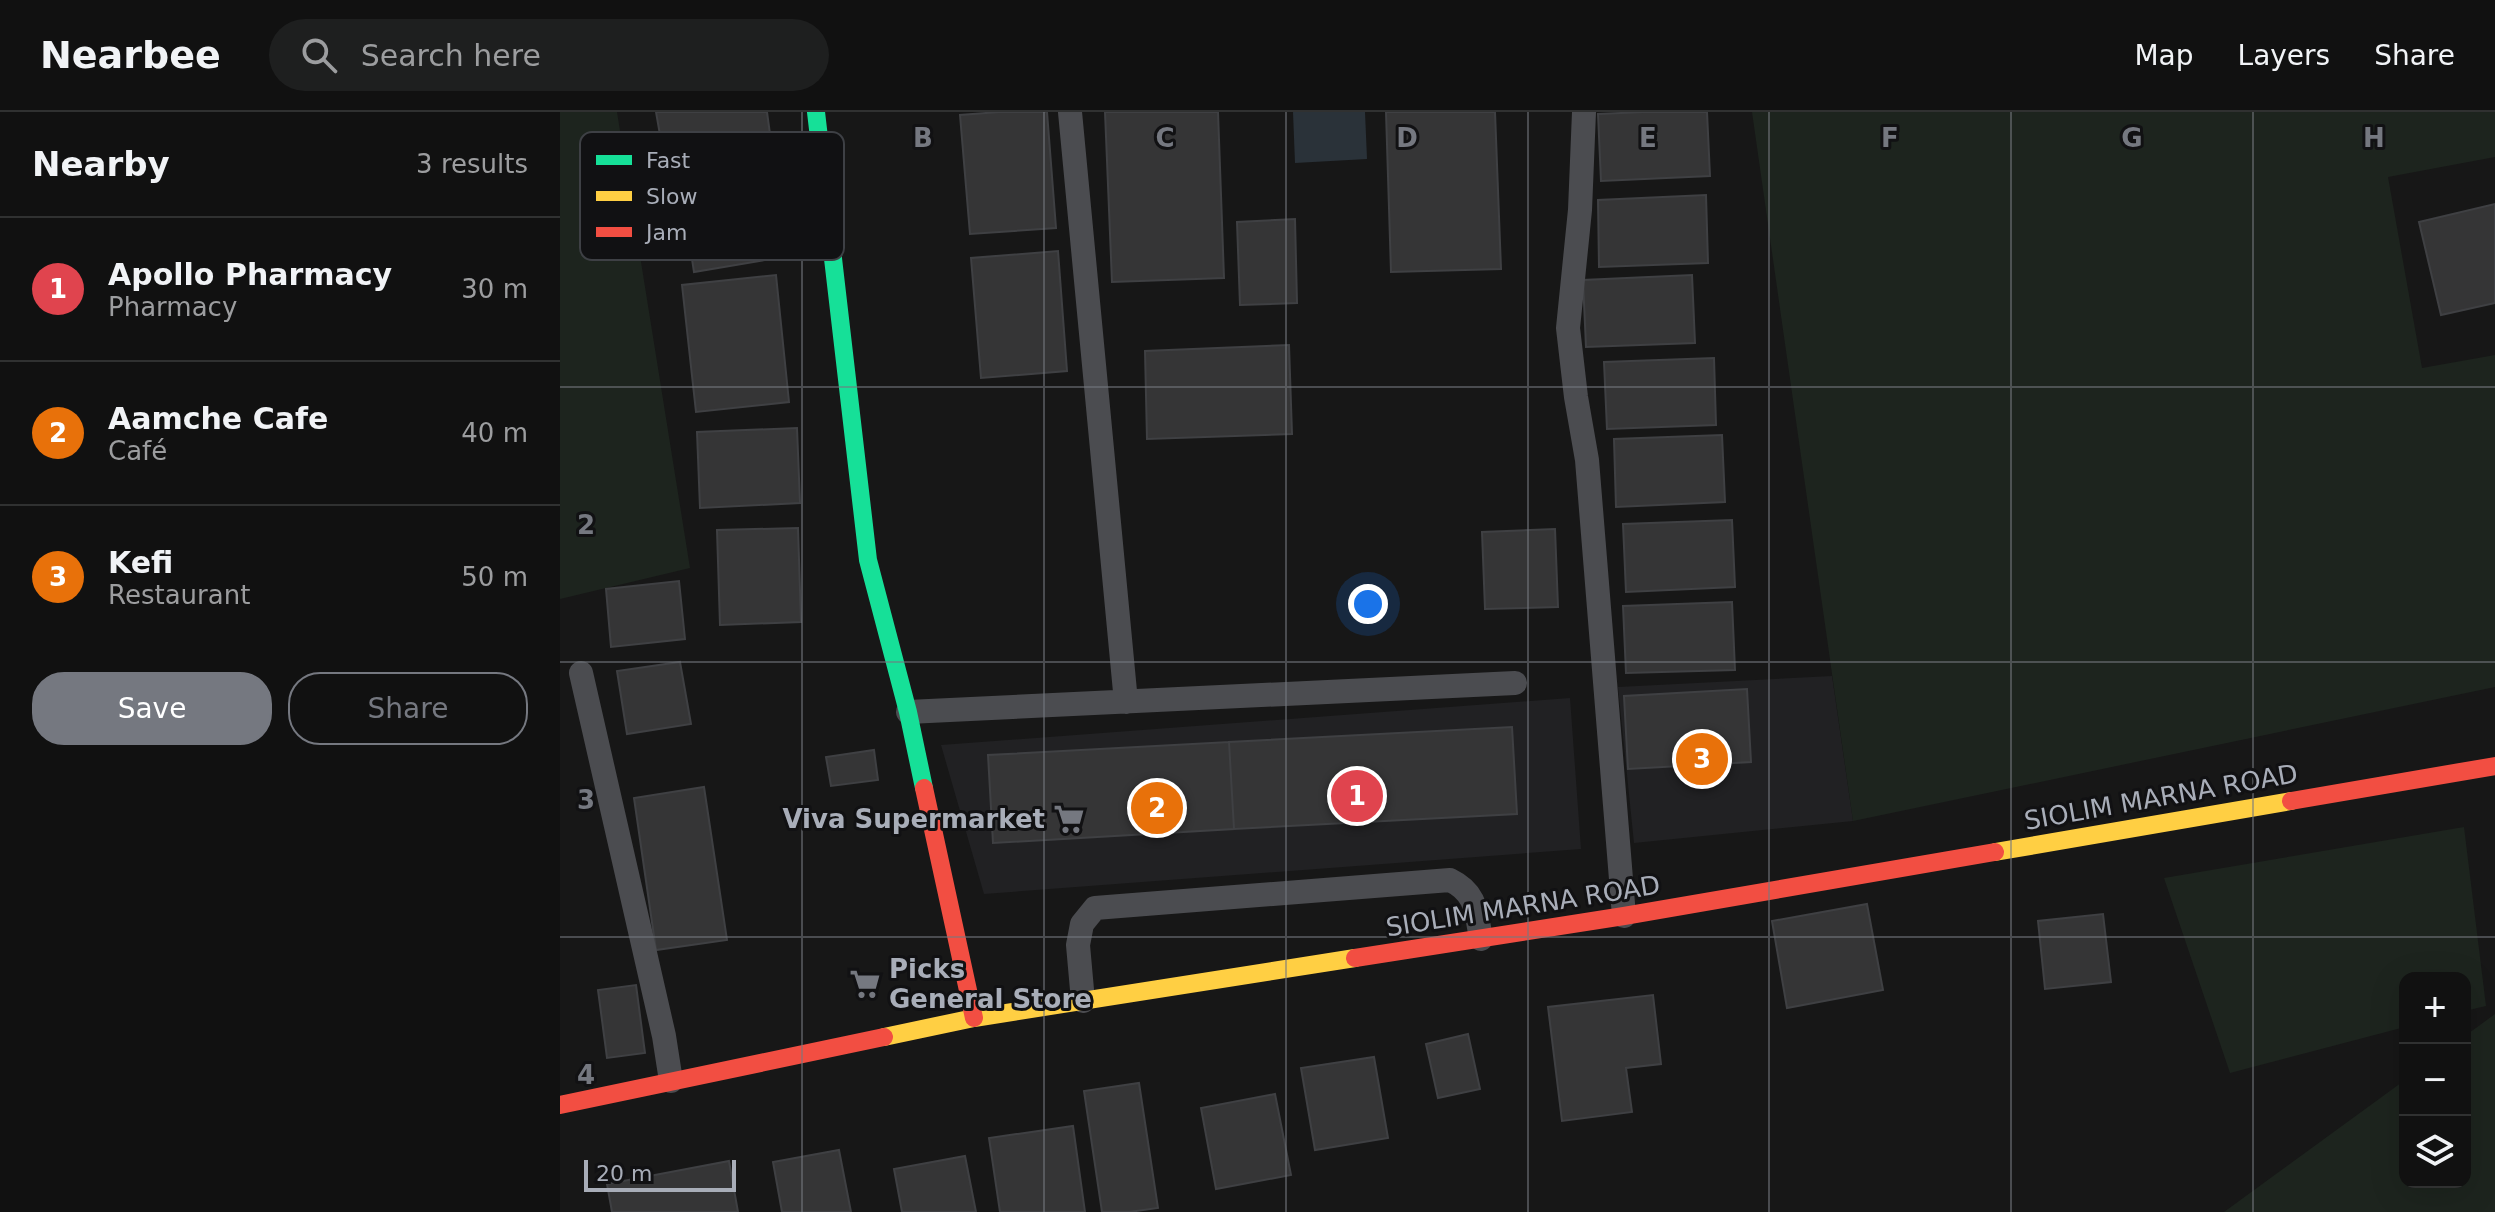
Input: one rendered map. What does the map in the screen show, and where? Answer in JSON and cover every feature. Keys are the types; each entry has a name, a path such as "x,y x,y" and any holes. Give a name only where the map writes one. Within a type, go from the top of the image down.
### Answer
{"main road":[{"path":"816,112 818,132"},
{"path":"833,260 868,560 908,712 974,1018"},
{"name":"SIOLIM MARNA ROAD","path":"560,1105 974,1018 1624,916 2495,766"}],"lane":[{"path":"1070,112 1126,702"},
{"path":"1584,112 1580,210 1568,328 1587,460 1624,916"},
{"path":"581,673 664,1036 671,1081"},
{"path":"908,712 1515,683"},
{"path":"1083,1001 1078,945 1082,924 1095,908 1450,880 1462,886 1474,900 1481,939"}],"shaded area":[{"path":"560,112 617,112 620,132 580,132 580,260 641,260 690,568 560,599"},
{"path":"1293,112 1365,112 1367,159 1295,163"},
{"path":"1752,112 2495,112 2495,157 2388,177 2422,368 2495,355 2495,687 1853,821"},
{"path":"1832,676 1853,821 1634,843 1618,687"},
{"path":"1570,698 1581,849 984,894 941,745"},
{"path":"2464,827 2486,1006 2471,1010 2471,972 2399,972 2399,1029 2230,1073 2164,878"},
{"path":"2495,1014 2495,1212 2224,1212 2399,1084 2399,1188 2471,1188 2471,1032"}],"building":[{"path":"656,112 767,112 770,132 660,132"},
{"path":"1047,112 1056,228 970,234 960,115"},
{"path":"1105,112 1218,112 1224,278 1112,282"},
{"path":"1386,112 1495,112 1501,269 1391,272"},
{"path":"1707,112 1710,176 1601,181 1598,114"},
{"path":"1706,195 1708,263 1599,267 1598,200"},
{"path":"2495,204 2495,303 2441,315 2419,222"},
{"path":"1295,219 1297,303 1240,305 1237,222"},
{"path":"1058,251 1067,371 981,378 971,258"},
{"path":"692,260 765,260 694,272"},
{"path":"776,275 789,402 696,412 682,285"},
{"path":"1692,275 1695,343 1586,347 1583,280"},
{"path":"1289,345 1292,434 1147,439 1145,351"},
{"path":"1714,358 1716,425 1607,429 1604,362"},
{"path":"797,428 800,503 700,508 697,432"},
{"path":"1722,435 1725,502 1616,507 1614,439"},
{"path":"1732,520 1735,587 1626,592 1623,524"},
{"path":"798,528 801,622 720,625 717,530"},
{"path":"1555,529 1558,607 1485,609 1482,532"},
{"path":"679,581 685,639 611,647 606,589"},
{"path":"1732,602 1735,670 1626,673 1623,606"},
{"path":"680,662 691,724 627,734 617,671"},
{"path":"1747,689 1751,762 1628,769 1624,696"},
{"path":"1512,727 1517,814 1234,829 1229,742"},
{"path":"1229,742 1234,829 993,843 988,755"},
{"path":"874,750 878,780 831,786 826,757"},
{"path":"704,787 727,940 656,950 634,798"},
{"path":"1867,904 1883,990 1787,1008 1772,921"},
{"path":"2103,914 2111,982 2045,989 2038,921"},
{"path":"636,985 645,1053 607,1058 598,990"},
{"path":"1653,995 1661,1064 1626,1068 1632,1112 1562,1121 1548,1007"},
{"path":"1468,1034 1480,1089 1438,1098 1426,1044"},
{"path":"1374,1057 1388,1138 1315,1150 1301,1068"},
{"path":"1139,1083 1158,1208 1102,1212 1084,1091"},
{"path":"1275,1094 1291,1175 1216,1189 1201,1108"},
{"path":"1073,1126 1085,1212 1000,1212 989,1138"},
{"path":"839,1150 851,1212 782,1212 773,1162"},
{"path":"965,1156 976,1212 902,1212 894,1169"},
{"path":"729,1161 738,1212 612,1212 607,1184"}],"traffic: fast":[{"path":"816,112 818,132"},
{"path":"833,260 868,560 908,712 924,788"}],"traffic: slow":[{"path":"1995,852 2291,801"},
{"path":"884,1037 974,1018 1355,958"}],"traffic: jam":[{"path":"2291,801 2495,766"},
{"path":"924,788 974,1018"},
{"path":"1355,958 1624,916 1995,852"},
{"path":"560,1105 884,1037"}],"place":[{"name":"Kefi","path":"1702,759"},
{"name":"Apollo Pharmacy","path":"1357,796"},
{"name":"Aamche Cafe","path":"1157,808"},
{"name":"Viva Supermarket","path":"1069,819"},
{"name":"Picks General Store","path":"865,984"}]}
